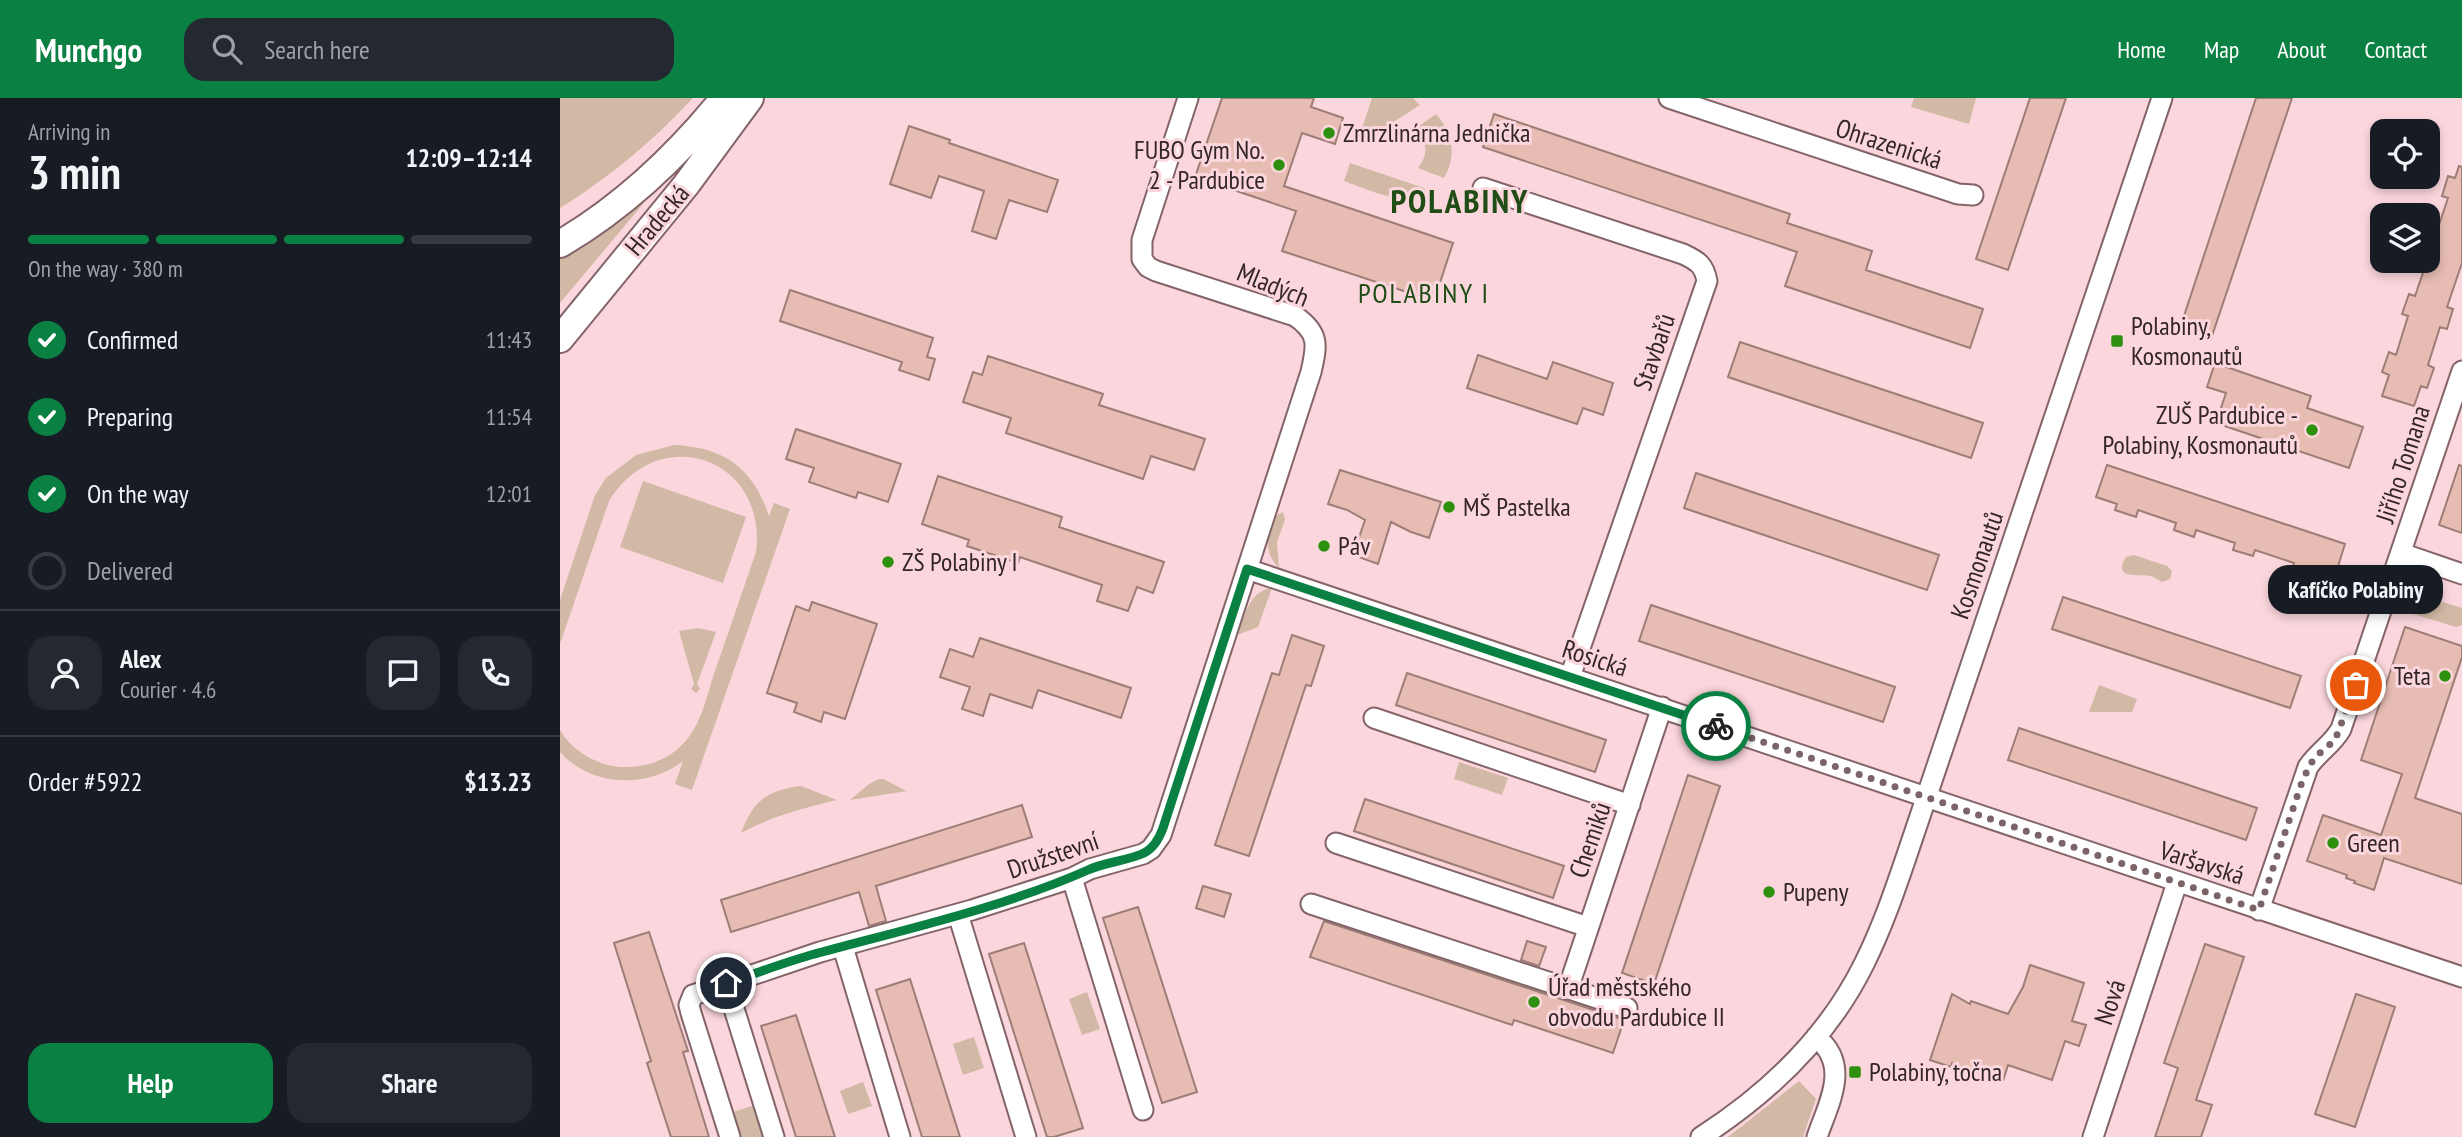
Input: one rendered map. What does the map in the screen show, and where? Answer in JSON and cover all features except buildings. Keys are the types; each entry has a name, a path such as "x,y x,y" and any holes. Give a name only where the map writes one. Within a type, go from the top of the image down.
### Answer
{"main road":[{"name":"Hradecká","path":"560,244 602,216 649,177 676,152 724,98"},
{"name":"Hradecká","path":"560,339 687,185 750,98"}],"street":[{"name":"Mladých","path":"1188,98 1146,224 1140,251 1142,259 1147,267 1156,271 1295,316 1311,330 1315,339 1311,372 1247,569"},
{"name":"Ohrazenická","path":"1669,98 1958,194 1973,195"},
{"name":"Kosmonautů","path":"1701,1137 1773,1085 1816,1037 1853,985 1872,947 1926,798 2162,98"},
{"name":"Stavbařů","path":"1483,188 1683,254 1699,262 1707,281 1570,677"},
{"name":"Jiřího Tomana","path":"2462,371 2401,553 2462,574"},
{"path":"2259,910 2303,779 2314,758 2329,747 2341,729 2401,553"},
{"name":"Rosická","path":"1247,569 1926,798"},
{"name":"Družstevní","path":"730,1137 691,1013 690,1000 697,992 958,914 1143,854 1158,841 1247,569"},
{"name":"Chemiků","path":"1568,989 1662,707"},
{"path":"1374,718 1630,804"},
{"name":"Varšavská","path":"1926,798 2462,977"},
{"path":"1336,843 1588,927"},
{"path":"1072,878 1143,1110"},
{"name":"Nová","path":"2093,1137 2177,883"},
{"path":"1311,904 1627,1008"},
{"path":"958,914 1026,1137"},
{"path":"843,947 900,1137"},
{"path":"726,983 774,1137"},
{"path":"1816,1037 1831,1052 1836,1071 1817,1137"}],"shaded area":[{"path":"560,98 693,98 630,158 560,208"},
{"path":"1372,98 1413,98 1420,105 1356,146"},
{"path":"1914,98 1976,98 1969,124 1911,107"},
{"path":"1436,114 1446,129 1451,144 1451,161 1444,178 1418,168 1424,158 1425,148 1422,139 1413,130"},
{"path":"1350,163 1424,188 1426,191 1414,197 1394,197 1344,181"},
{"path":"642,200 643,204 560,303 560,255"},
{"path":"674,445 708,450 734,463 754,485 769,516 774,503 790,509 692,790 675,784 683,761 653,776 620,780 587,772 560,752 560,730 578,751 603,764 622,767 650,764 667,757 682,745 693,731 704,708 756,552 755,519 745,493 728,473 706,461 681,457 655,462 630,476 609,501 560,644 560,600 595,495 606,478 636,455"},
{"path":"643,481 746,517 723,583 620,547"},
{"path":"1283,512 1285,520 1277,542 1279,568 1270,556 1268,537 1273,517"},
{"path":"2134,555 2167,566 2172,571 2170,579 2162,582 2151,576 2124,573 2122,564 2126,557"},
{"path":"1272,588 1258,627 1237,635 1253,599 1264,590"},
{"path":"2419,595 2462,608 2462,625 2456,627 2413,614"},
{"path":"698,628 716,632 697,684 700,689 696,693 691,689 694,684 679,631"},
{"path":"2099,685 2137,699 2132,712 2089,712"},
{"path":"1459,762 1508,778 1502,795 1454,779"},
{"path":"879,779 907,791 850,800 869,784"},
{"path":"801,786 837,800 776,817 741,833 756,805 763,799 770,794"},
{"path":"1087,992 1100,1029 1082,1035 1069,999"},
{"path":"974,1037 984,1068 963,1075 953,1044"},
{"path":"1799,1081 1816,1099 1803,1137 1728,1137"},
{"path":"863,1082 872,1106 848,1114 840,1091"},
{"path":"755,1105 765,1137 741,1137 733,1112"}],"way so far":[{"path":"1716,726 2259,910 2308,767 2314,758 2335,740 2356,685"}],"place":[{"name":"Zmrzlinárna Jednička","path":"1329,133"},
{"name":"FUBO Gym No. 2 - Pardubice","path":"1279,165"},
{"name":"Polabiny, Kosmonautů","path":"2117,341"},
{"name":"ZUŠ Pardubice - Polabiny, Kosmonautů","path":"2312,430"},
{"name":"MŠ Pastelka","path":"1449,507"},
{"name":"Páv","path":"1324,546"},
{"name":"ZŠ Polabiny I","path":"888,562"},
{"name":"Teta","path":"2445,676"},
{"name":"Kafíčko Polabiny","path":"2356,685"},
{"name":"Green","path":"2333,843"},
{"name":"Pupeny","path":"1769,892"},
{"name":"Úřad městského obvodu Pardubice II","path":"1534,1002"},
{"name":"Polabiny, točna","path":"1855,1072"}],"district":[{"name":"POLABINY","path":"1460,201"},
{"name":"POLABINY I","path":"1424,293"}],"route":[{"path":"726,983 820,952 972,910 1072,878 1090,869 1143,854 1151,849 1158,841 1163,828 1247,569 1716,726"}]}
